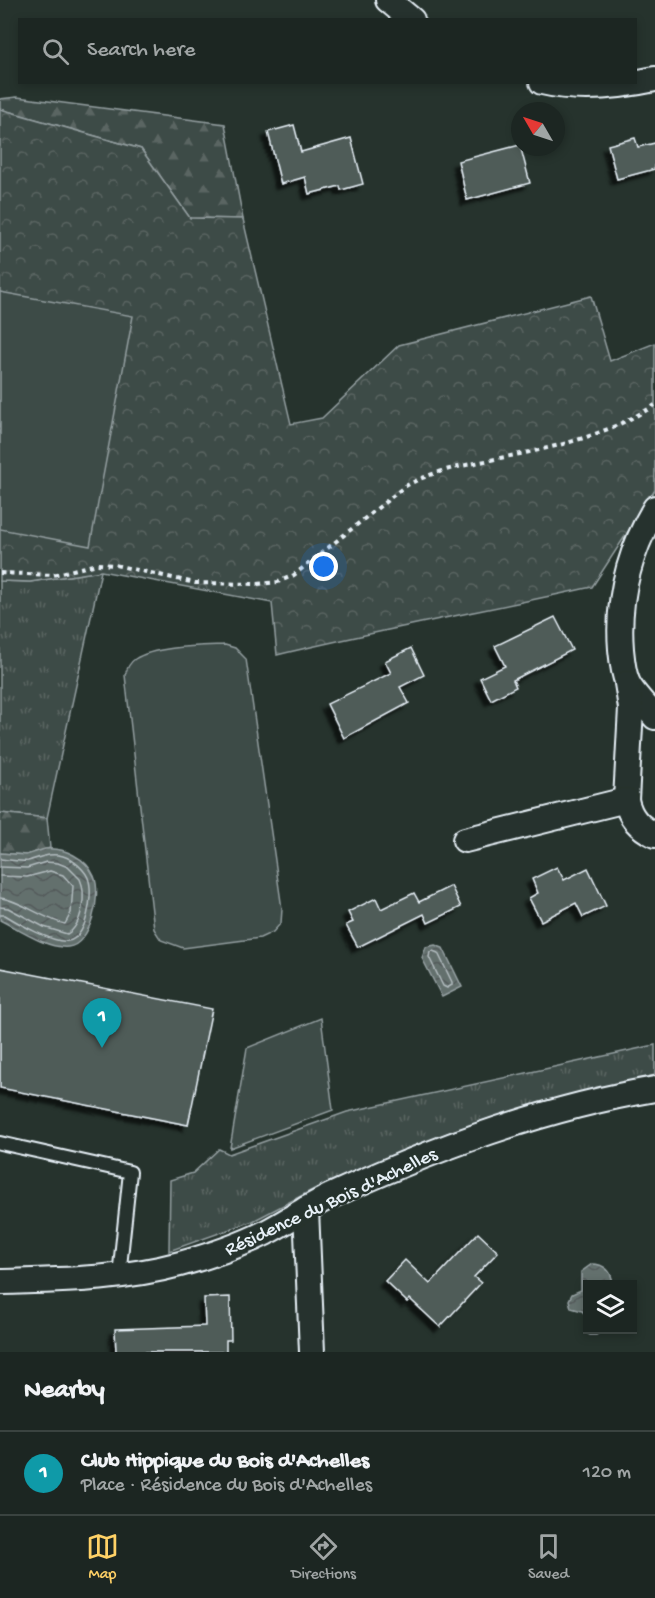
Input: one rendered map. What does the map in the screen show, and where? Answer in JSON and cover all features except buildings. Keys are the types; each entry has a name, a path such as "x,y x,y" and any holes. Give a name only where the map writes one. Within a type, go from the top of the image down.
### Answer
{"street":[{"path":"388,0 410,18"},
{"path":"637,83 655,80"},
{"path":"560,84 587,87 626,84"},
{"path":"655,508 638,543 622,593 620,630 631,708 626,800 629,814 636,823 655,835"},
{"path":"627,682 655,717"},
{"path":"465,840 626,800"},
{"name":"Résidence du Bois d'Achelles","path":"0,1282 119,1276 179,1264 221,1251 264,1233 330,1196 413,1159 545,1115 655,1089"},
{"path":"306,1209 312,1352"}],"lane":[{"path":"0,1143 130,1172 119,1276"}],"path":[{"path":"0,573 53,575 97,564 115,565 195,583 242,585 278,582 294,575 404,487 419,478 456,467 572,443 614,428 655,405"}],"green space":[{"path":"17,97 225,124 243,219 190,218 141,149 0,109 0,99"},
{"path":"0,109 141,149 190,218 243,219 291,424 322,418 399,345 591,296 610,361 655,343 655,490 592,587 277,655 272,603 101,571 30,582 0,581"},
{"path":"0,292 133,316 90,546 0,529"},
{"path":"101,571 47,818 0,813 0,581 30,582"},
{"path":"225,645 235,648 246,659 282,909 281,923 273,932 260,938 183,948 161,940 154,929 125,675 128,666 133,661 154,651"},
{"path":"0,813 47,818 50,848 26,855 0,853"},
{"path":"321,1018 333,1110 230,1148 247,1048"},
{"path":"655,1045 655,1075 455,1130 322,1185 253,1221 169,1251 170,1180 193,1173 219,1149 229,1154 347,1112"}],"water":[{"path":"45,849 67,852 80,859 94,876 96,884 97,894 93,918 83,938 68,947 42,942 0,920 0,853 26,855"},
{"path":"435,945 443,948 462,987 442,997 422,958 426,947"},
{"path":"592,1264 600,1265 607,1269 612,1280 583,1280 583,1312 571,1308 569,1300 572,1294 581,1290 581,1272"}],"place":[{"name":"Club Hippique du Bois d'Achelles","path":"102,1048"}]}
